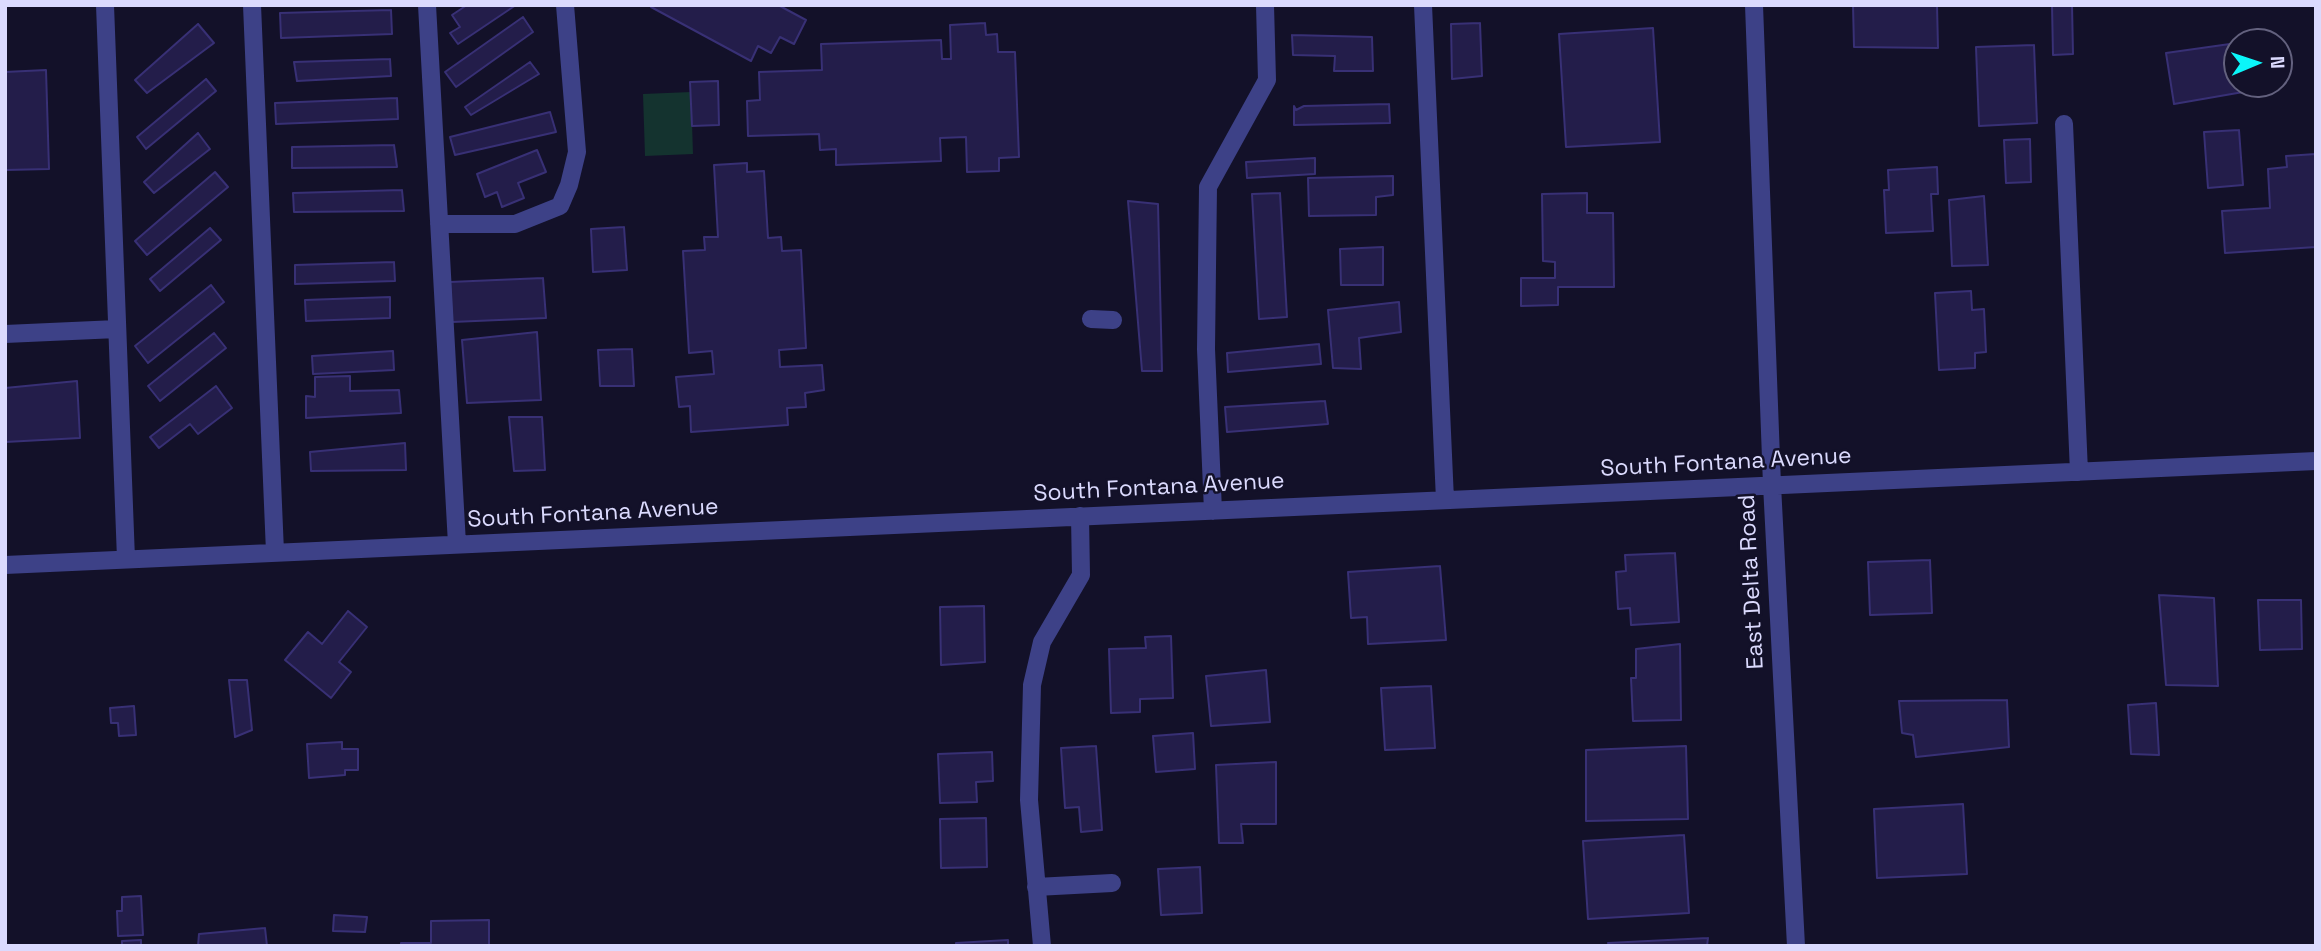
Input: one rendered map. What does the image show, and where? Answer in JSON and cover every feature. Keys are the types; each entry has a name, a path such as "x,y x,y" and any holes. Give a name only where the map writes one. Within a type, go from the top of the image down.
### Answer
{"street":[{"path":"105,5 126,559"},
{"path":"252,5 275,552"},
{"path":"427,5 457,544"},
{"path":"439,225 515,224 559,206 569,185 576,152 565,5"},
{"path":"1213,511 1206,349 1208,187 1267,80 1265,5"},
{"path":"1423,5 1445,500"},
{"name":"East Delta Road","path":"1754,5 1772,485 1796,946"},
{"path":"2064,124 2079,472"},
{"path":"1091,320 1113,320"},
{"path":"5,334 117,329"},
{"name":"South Fontana Avenue","path":"5,565 2316,460"},
{"path":"1042,946 1029,800 1032,684 1042,642 1082,575 1080,516"},
{"path":"1036,887 1112,883"}],"green space":[{"path":"691,92 693,154 645,156 643,94"}],"building":[{"path":"467,5 516,5 458,44 450,33 460,27 452,15"},
{"path":"778,5 806,20 794,44 780,37 771,53 758,46 751,61 651,7"},
{"path":"1853,5 1937,5 1938,48 1854,47"},
{"path":"2052,5 2072,5 2073,54 2053,55"},
{"path":"391,10 392,34 281,38 280,13"},
{"path":"523,17 533,32 456,87 445,72"},
{"path":"985,23 986,35 997,34 998,52 1015,52 1019,157 999,158 999,171 967,172 966,137 940,138 941,161 836,165 836,149 820,150 819,134 748,136 747,101 760,100 759,72 822,70 821,44 941,40 942,59 951,59 950,25"},
{"path":"1480,23 1482,76 1452,79 1451,24"},
{"path":"198,24 214,43 147,93 135,80"},
{"path":"1653,28 1660,142 1566,147 1559,34"},
{"path":"1292,35 1372,37 1373,71 1334,71 1335,56 1293,55"},
{"path":"2034,45 2037,123 1979,126 1976,47"},
{"path":"2223,45 2223,96 2174,104 2166,53"},
{"path":"390,59 391,76 297,81 294,62"},
{"path":"530,62 539,74 471,115 465,107"},
{"path":"46,70 49,169 5,170 5,72"},
{"path":"206,79 216,91 146,149 137,137"},
{"path":"718,81 719,125 692,126 690,82"},
{"path":"397,98 398,119 276,124 275,103"},
{"path":"1389,104 1390,123 1294,125 1294,106 1296,110 1304,106"},
{"path":"550,112 556,132 455,155 450,137"},
{"path":"2239,130 2243,185 2208,188 2204,132"},
{"path":"198,133 210,149 154,193 144,182"},
{"path":"2030,139 2031,182 2006,183 2004,140"},
{"path":"394,145 397,167 292,168 292,147"},
{"path":"537,150 546,172 518,183 524,198 502,207 497,192 485,197 477,174"},
{"path":"2316,154 2316,247 2225,253 2222,211 2270,208 2268,169 2287,167 2286,156"},
{"path":"1315,158 1315,174 1247,178 1246,162"},
{"path":"747,163 747,172 764,171 768,238 781,237 782,251 801,250 806,348 779,350 780,367 822,365 824,390 805,393 806,407 787,408 788,425 691,432 690,406 679,407 676,377 714,374 712,351 689,353 683,251 705,250 704,237 718,237 714,165"},
{"path":"1937,167 1938,194 1931,194 1933,231 1886,233 1884,190 1889,190 1888,170"},
{"path":"215,172 228,187 147,255 135,241"},
{"path":"1393,176 1393,195 1376,197 1376,215 1309,216 1308,178"},
{"path":"402,190 404,211 294,212 293,193"},
{"path":"1280,193 1287,317 1259,319 1252,194"},
{"path":"1587,193 1587,213 1613,213 1614,287 1558,287 1558,305 1521,306 1521,278 1555,278 1555,262 1543,261 1542,194"},
{"path":"1984,196 1988,265 1952,266 1949,200"},
{"path":"1128,201 1158,204 1162,371 1142,371"},
{"path":"624,227 627,270 593,272 591,229"},
{"path":"210,228 221,240 160,291 150,279"},
{"path":"1383,247 1383,285 1341,285 1340,249"},
{"path":"394,262 395,281 295,284 295,265"},
{"path":"543,278 546,318 452,322 450,282"},
{"path":"211,285 224,302 148,363 135,346"},
{"path":"1971,291 1972,310 1984,309 1986,352 1975,353 1975,368 1939,370 1935,293"},
{"path":"390,297 390,318 306,321 305,300"},
{"path":"1399,302 1401,332 1359,338 1361,369 1333,368 1328,310"},
{"path":"537,332 541,400 467,403 462,340"},
{"path":"214,333 226,348 160,401 148,386"},
{"path":"1319,344 1321,364 1228,372 1227,353"},
{"path":"632,349 634,386 600,386 598,350"},
{"path":"393,351 394,370 313,374 312,356"},
{"path":"350,376 350,391 399,390 401,413 306,418 306,396 315,397 315,377"},
{"path":"77,381 80,438 5,442 5,388"},
{"path":"216,386 232,408 198,434 190,424 159,448 150,437"},
{"path":"1325,401 1328,424 1227,432 1225,407"},
{"path":"509,417 542,417 545,470 514,471"},
{"path":"405,443 406,470 311,471 310,452"},
{"path":"1675,553 1679,622 1631,625 1630,608 1618,609 1616,572 1626,571 1625,555"},
{"path":"1930,560 1932,613 1870,615 1868,562"},
{"path":"1440,566 1446,640 1368,644 1367,617 1351,618 1348,572"},
{"path":"2159,595 2214,598 2218,686 2166,685"},
{"path":"2258,600 2301,600 2302,649 2260,650"},
{"path":"984,606 985,662 941,665 940,607"},
{"path":"348,611 367,627 339,662 351,672 331,698 285,660 308,632 322,644"},
{"path":"1171,636 1173,698 1140,699 1140,712 1111,713 1109,649 1146,648 1145,637"},
{"path":"1680,644 1681,720 1633,721 1631,678 1636,678 1636,649"},
{"path":"1266,670 1270,722 1211,726 1206,676"},
{"path":"229,680 247,680 252,730 235,737"},
{"path":"1431,686 1435,748 1385,750 1381,688"},
{"path":"2007,700 2009,747 1916,757 1913,735 1902,733 1899,701"},
{"path":"2156,703 2159,755 2131,754 2128,705"},
{"path":"134,706 136,735 119,736 118,723 111,723 110,708"},
{"path":"1193,733 1195,769 1156,772 1153,736"},
{"path":"342,742 342,749 358,749 358,770 345,770 345,775 309,778 307,744"},
{"path":"1096,746 1102,830 1081,832 1079,807 1065,808 1061,748"},
{"path":"1686,746 1688,819 1586,821 1586,750"},
{"path":"992,752 993,781 976,782 977,802 940,803 938,754"},
{"path":"1276,762 1276,824 1241,824 1243,843 1219,843 1216,765"},
{"path":"1963,804 1967,874 1877,878 1874,809"},
{"path":"986,818 987,867 941,868 940,819"},
{"path":"1684,835 1689,913 1588,919 1583,841"},
{"path":"1200,867 1202,913 1161,915 1158,869"},
{"path":"141,896 143,935 118,936 117,911 122,911 122,897"},
{"path":"334,915 367,917 365,932 333,931"},
{"path":"489,920 489,946 401,946 401,943 431,943 431,921"},
{"path":"265,928 267,946 198,946 199,934"},
{"path":"1708,938 1707,946 1609,946 1608,943"},
{"path":"141,940 141,946 122,946 122,941"},
{"path":"1008,940 1008,946 956,946 956,943"}]}
